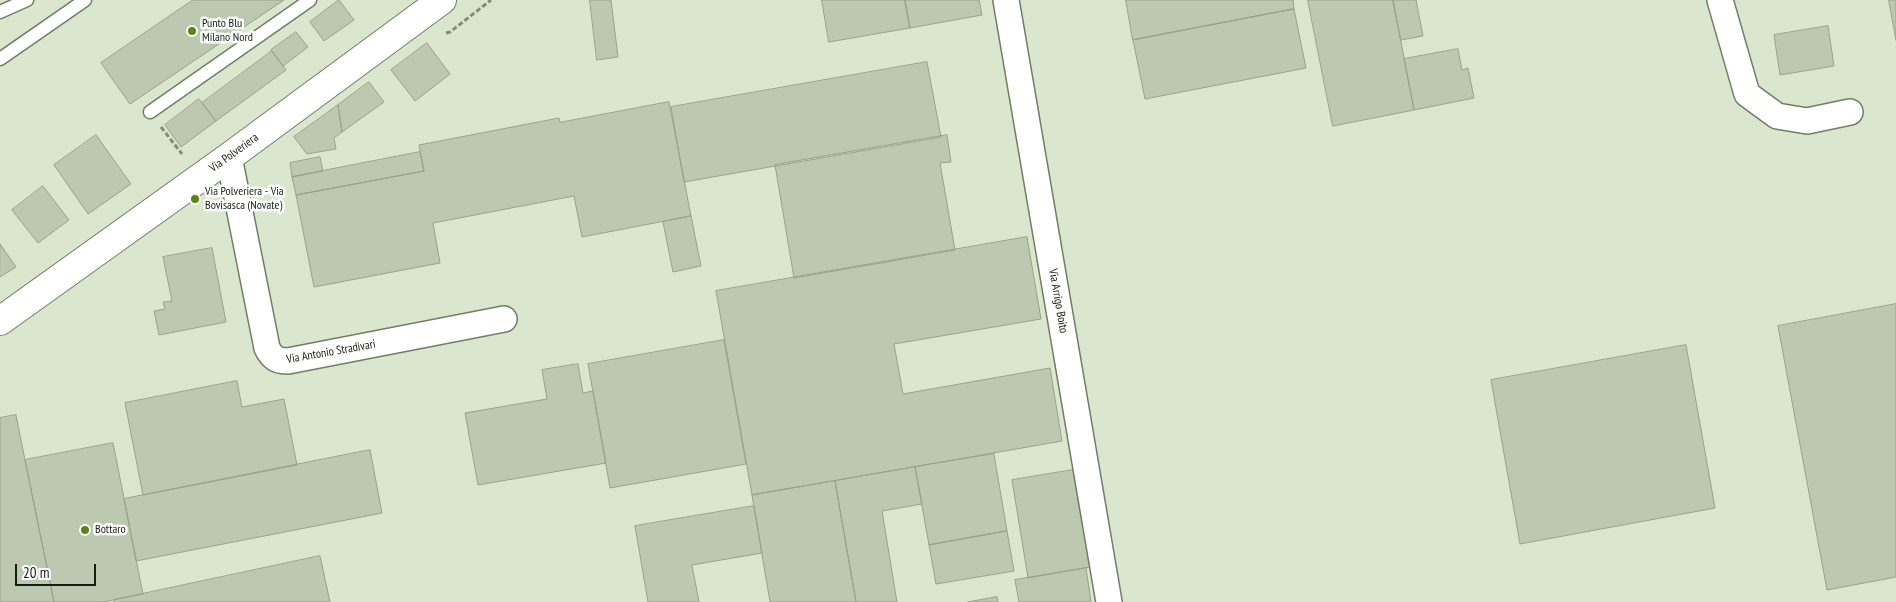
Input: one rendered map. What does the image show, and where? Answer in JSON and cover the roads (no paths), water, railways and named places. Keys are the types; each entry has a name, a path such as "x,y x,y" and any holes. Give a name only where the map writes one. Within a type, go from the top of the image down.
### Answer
{"street":[{"name":"Via Polveriera","path":"0,321 229,157 442,0"},
{"name":"Via Arrigo Boito","path":"1006,0 1109,602"},
{"path":"1720,0 1747,94 1777,116 1807,122 1850,112"},
{"name":"Via Antonio Stradivari","path":"229,157 267,348 272,356 279,361 288,361 504,319"}],"lane":[{"path":"0,12 27,0"},
{"path":"0,59 85,0"},
{"path":"150,112 310,0"}],"place":[{"name":"Punto Blu Milano Nord","path":"192,31"},
{"name":"Via Polveriera - Via Bovisasca (Novate)","path":"195,199"},
{"name":"Bottaro","path":"85,530"}]}
